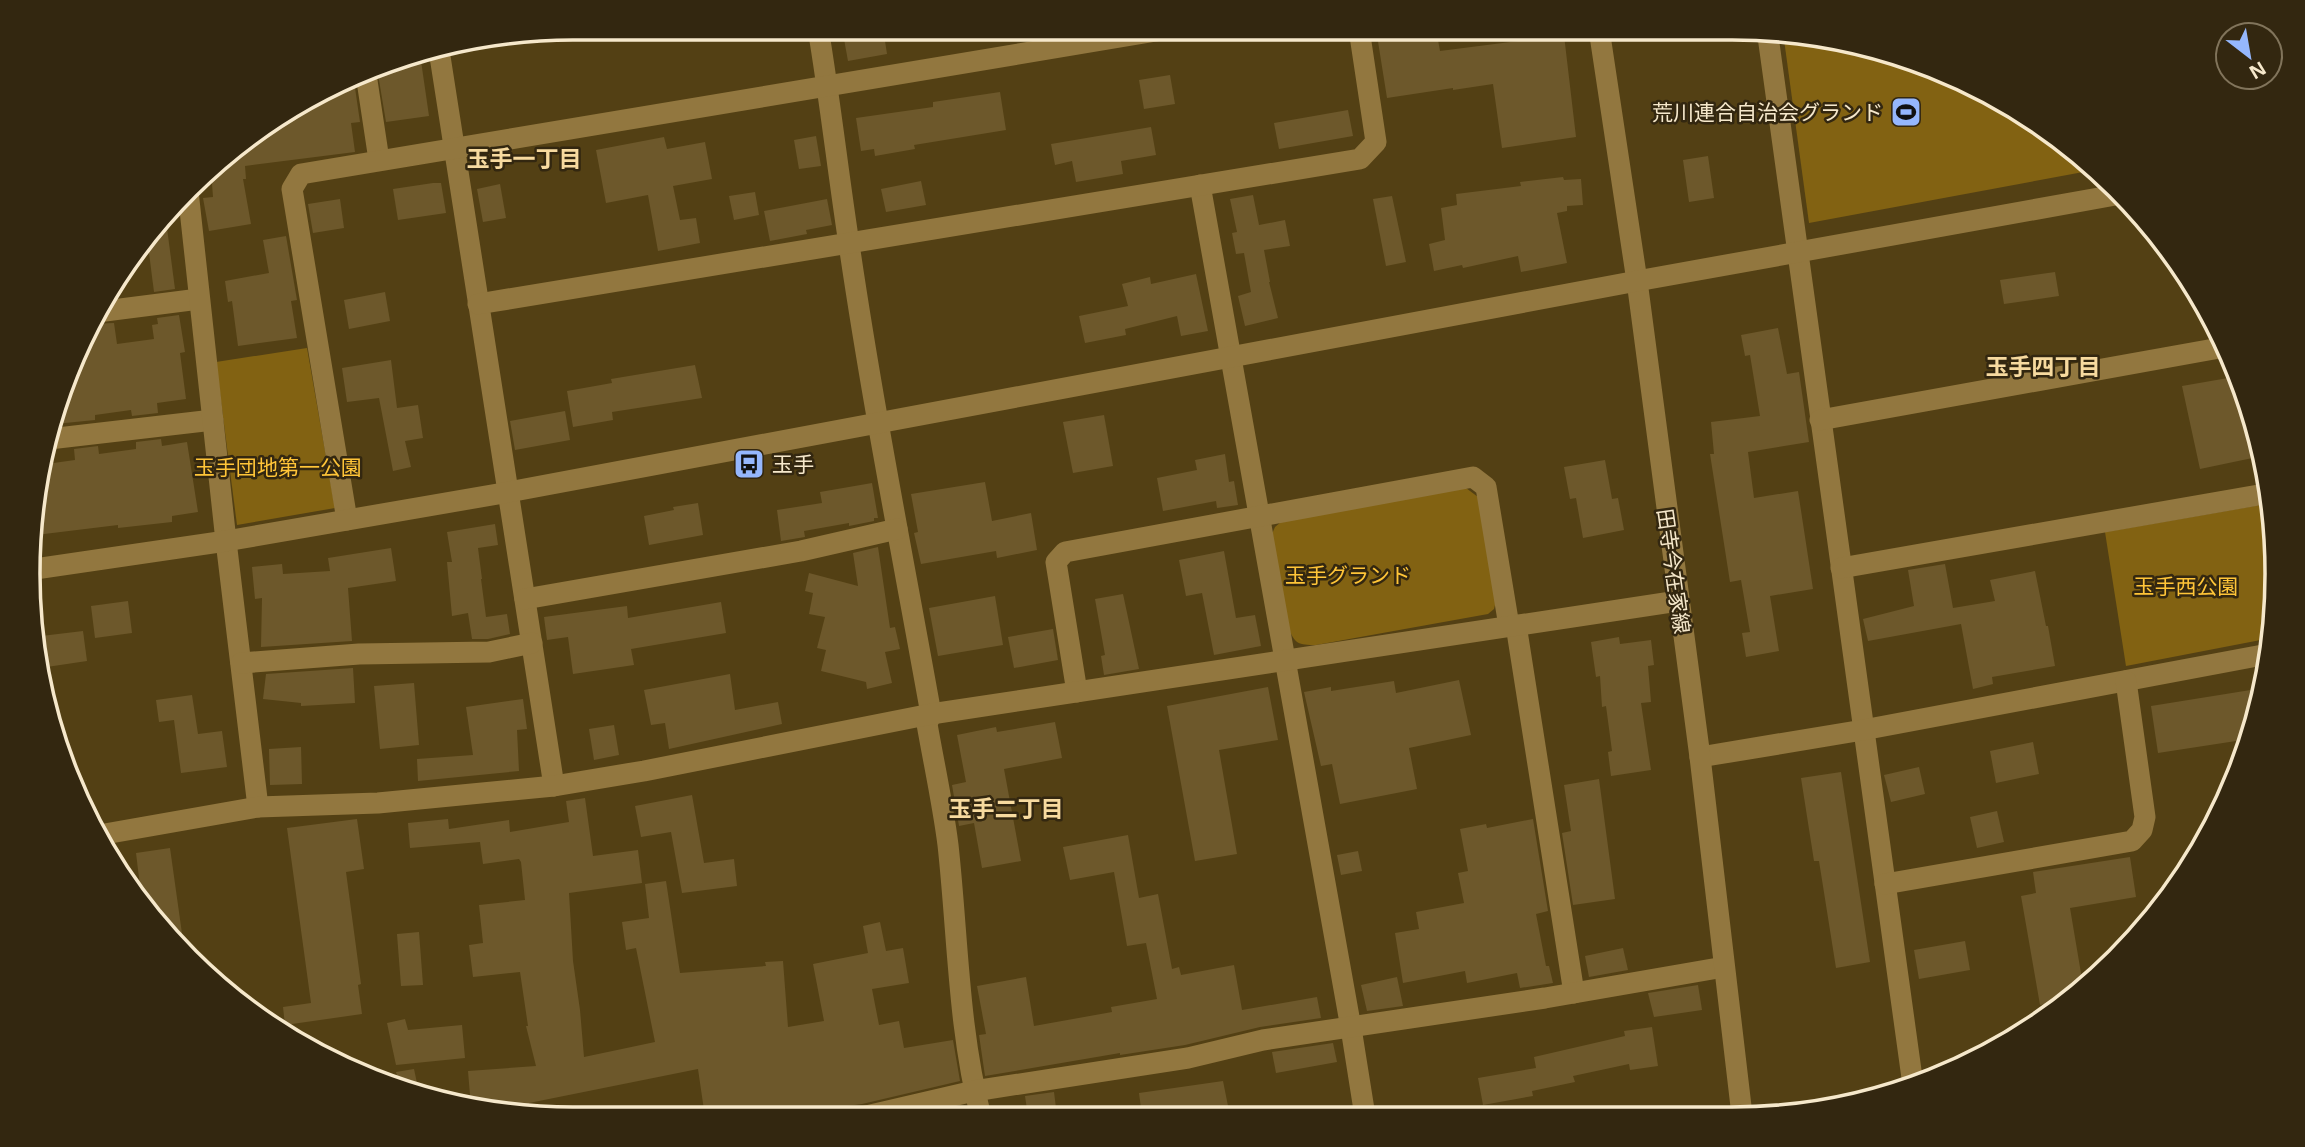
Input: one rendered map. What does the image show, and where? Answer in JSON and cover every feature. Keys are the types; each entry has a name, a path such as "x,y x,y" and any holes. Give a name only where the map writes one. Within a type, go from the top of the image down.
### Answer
{"street":[{"path":"820,40 878,423 932,715 927,724 948,844 958,972 978,1107"},
{"path":"347,520 292,188 301,174 1102,40"},
{"path":"478,304 1360,159 1376,142 1361,40"},
{"name":"田寺今在家線","path":"1601,40 1637,281 1700,757 1741,1107"},
{"path":"1768,41 1912,1075"},
{"path":"440,57 554,786"},
{"path":"367,82 379,160"},
{"path":"1200,185 1364,1107"},
{"path":"40,568 226,541 509,492 1637,281 2109,196"},
{"path":"189,204 258,807"},
{"path":"110,310 199,299"},
{"path":"1820,420 2215,349"},
{"path":"57,438 213,420"},
{"path":"1077,692 1056,562 1066,552 1473,477 1486,487 1513,626 1574,993"},
{"path":"1841,568 2259,496"},
{"path":"525,599 801,551 897,529"},
{"path":"108,833 258,807 378,803 554,786 932,715 1678,601"},
{"path":"241,663 359,654 489,652 532,643"},
{"path":"1700,757 1863,730 2258,656"},
{"path":"1885,884 2132,841 2142,830 2145,817 2126,681"},
{"path":"905,1107 974,1091 1188,1058 1263,1040 1574,993 1724,967"}],"green space":[{"name":"荒川連合自治会グランド","path":"1785,43 1870,58 1936,81 1967,95 2028,130 2082,172 1809,223"},
{"name":"玉手団地第一公園","path":"307,348 335,508 237,525 216,362"},
{"name":"玉手グランド","path":"1466,488 1478,497 1496,601 1494,609 1488,614 1316,645 1301,644 1295,640 1288,627 1272,534 1275,527 1281,522"},
{"name":"玉手西公園","path":"2260,505 2265,574 2260,640 2126,666 2105,532"}],"building":[{"path":"844,40 885,40 887,54 848,61"},
{"path":"1378,40 1438,40 1440,51 1525,40 1565,40 1576,137 1502,148 1493,84 1387,98"},
{"path":"421,63 429,116 386,122 379,78"},
{"path":"1170,75 1175,104 1144,109 1139,80"},
{"path":"355,87 360,122 351,123 355,152 245,166 246,179 243,179 251,224 209,231 203,198 213,197 212,182 249,150 307,112"},
{"path":"1000,92 1006,130 914,145 915,149 875,156 874,149 861,151 856,118 933,107 933,102"},
{"path":"1348,110 1353,136 1279,149 1274,123"},
{"path":"1151,127 1156,155 1121,161 1123,174 1076,182 1072,161 1055,165 1051,144"},
{"path":"816,136 821,166 799,169 794,140"},
{"path":"664,137 667,149 705,142 712,179 673,186 680,220 696,218 700,243 658,251 648,195 606,203 596,150"},
{"path":"1708,156 1714,198 1689,202 1683,160"},
{"path":"1563,177 1564,180 1581,179 1583,205 1567,206 1567,211 1557,213 1567,263 1521,272 1518,256 1463,268 1462,265 1434,271 1429,244 1445,240 1441,208 1457,205 1456,194 1521,186 1520,182"},
{"path":"921,181 926,205 886,212 881,189"},
{"path":"441,183 446,213 398,220 393,189"},
{"path":"500,184 506,218 483,222 477,189"},
{"path":"755,192 759,215 734,220 729,196"},
{"path":"1253,195 1259,225 1285,220 1290,246 1264,250 1278,318 1245,326 1238,296 1251,292 1244,253 1236,254 1232,233 1237,232 1230,199"},
{"path":"1392,196 1406,262 1386,266 1373,199"},
{"path":"340,199 344,228 313,233 308,204"},
{"path":"827,199 832,225 806,230 807,234 770,241 764,211"},
{"path":"167,229 175,289 154,292 149,251"},
{"path":"286,236 297,300 291,301 297,338 238,346 232,301 228,302 225,281 269,273 263,240"},
{"path":"2055,272 2059,296 2004,304 2000,280"},
{"path":"1196,274 1208,331 1181,336 1177,316 1125,329 1126,335 1085,343 1079,316 1128,306 1122,284 1150,277 1151,284"},
{"path":"385,292 390,321 349,329 344,300"},
{"path":"179,315 185,352 180,353 186,399 157,403 158,413 132,416 131,410 95,415 95,420 62,423 81,369 103,324 114,323 117,344 154,339 152,325 158,324 157,318"},
{"path":"1778,328 1787,374 1799,372 1809,442 1748,452 1754,498 1798,491 1813,589 1770,596 1779,651 1746,657 1742,633 1750,632 1741,580 1730,582 1710,454 1714,454 1711,422 1760,416 1750,355 1745,356 1741,335"},
{"path":"391,360 397,408 418,405 423,438 405,441 411,467 393,471 379,398 347,402 342,368"},
{"path":"695,365 702,398 612,412 613,420 573,427 567,391 612,383 611,379"},
{"path":"2227,378 2252,458 2200,469 2182,386"},
{"path":"565,411 570,440 515,450 510,421"},
{"path":"1104,415 1113,466 1073,473 1063,422"},
{"path":"161,439 162,446 187,442 198,512 172,516 172,522 42,534 51,463 75,460 74,449 98,446 99,454 136,449 136,442"},
{"path":"1225,454 1229,482 1234,481 1238,505 1217,508 1216,501 1163,511 1157,478 1197,470 1195,460"},
{"path":"1605,460 1612,499 1618,498 1624,530 1583,538 1576,498 1570,499 1564,467"},
{"path":"985,482 992,521 1031,513 1037,550 997,558 996,551 921,564 914,533 918,532 911,494"},
{"path":"872,483 878,518 874,518 874,521 804,531 805,537 781,541 777,510 822,503 820,492"},
{"path":"698,503 703,535 649,545 644,516"},
{"path":"495,524 498,545 478,548 486,617 507,614 510,634 472,639 468,613 452,616 447,562 452,562 447,532"},
{"path":"878,547 890,628 895,627 900,649 885,652 892,683 867,689 866,682 821,671 826,650 817,648 825,617 809,614 813,593 805,591 809,573 858,586 853,553"},
{"path":"391,548 396,581 348,588 352,641 261,647 262,598 255,599 252,567 282,564 283,574 330,571 328,558"},
{"path":"1224,551 1236,618 1255,615 1261,646 1214,655 1202,593 1186,596 1179,560"},
{"path":"1945,564 1953,608 1995,601 1990,580 2035,571 2055,666 1992,677 1993,684 1973,689 1961,624 1868,641 1863,619 1914,606 1908,570"},
{"path":"1123,594 1139,669 1104,675 1101,656 1105,655 1095,599"},
{"path":"995,596 1003,645 938,656 929,608"},
{"path":"128,601 132,633 95,638 91,606"},
{"path":"721,602 726,633 631,649 634,665 573,674 568,637 547,640 544,617 627,606 628,618"},
{"path":"1053,629 1058,660 1014,668 1008,637"},
{"path":"83,631 87,661 48,667 44,636"},
{"path":"1619,637 1620,644 1651,640 1654,665 1648,666 1651,702 1641,703 1651,770 1611,776 1608,752 1612,751 1606,706 1602,707 1600,676 1596,677 1591,642"},
{"path":"353,668 355,703 301,706 301,703 263,699 266,674"},
{"path":"730,674 735,710 778,702 782,724 669,749 665,723 651,725 644,690"},
{"path":"1459,680 1471,735 1409,748 1417,789 1340,804 1332,764 1321,766 1304,692 1331,687 1331,691 1394,681 1396,693"},
{"path":"414,683 419,745 380,749 374,686"},
{"path":"1268,687 1278,740 1219,750 1237,854 1195,861 1167,706"},
{"path":"2252,690 2237,741 2158,753 2151,706"},
{"path":"192,695 198,734 222,731 227,767 181,773 174,720 159,722 156,700"},
{"path":"523,699 527,729 517,730 519,771 418,781 417,759 473,755 466,707"},
{"path":"1055,722 1062,758 1004,769 1021,861 982,868 974,823 959,826 952,785 966,782 957,735 996,727 997,732"},
{"path":"614,725 619,755 594,760 589,729"},
{"path":"2033,742 2039,774 1996,783 1990,751"},
{"path":"301,747 302,784 270,785 269,749"},
{"path":"1919,767 1925,794 1891,802 1884,775"},
{"path":"1841,772 1870,962 1836,968 1819,861 1814,861 1801,778"},
{"path":"1599,779 1615,899 1573,905 1562,833 1571,831 1564,785"},
{"path":"692,795 704,863 734,859 737,886 682,893 671,832 641,837 635,806"},
{"path":"585,798 593,856 638,850 642,883 569,893 573,961 584,1057 655,1042 636,948 626,950 622,922 649,918 645,884 666,881 680,973 766,966 765,962 783,961 788,1027 824,1021 813,964 868,953 863,926 880,922 886,951 903,948 909,983 872,989 879,1025 899,1021 904,1048 953,1040 960,1081 840,1107 704,1107 698,1069 529,1105 470,1097 468,1071 536,1066 526,1026 520,972 473,977 469,945 483,943 479,905 525,900 521,862 519,859 483,864 480,842 410,848 408,823 448,819 449,829 509,820 510,832 569,822 566,801"},
{"path":"1997,811 2004,842 1977,848 1970,817"},
{"path":"357,819 364,869 346,872 361,984 358,985 362,1014 289,1024 285,1022 283,1007 311,1003 287,828"},
{"path":"1533,819 1548,911 1536,914 1546,966 1549,966 1553,983 1520,988 1517,973 1467,983 1465,971 1403,983 1395,933 1419,929 1416,912 1464,903 1458,873 1468,871 1460,829 1486,824 1487,828"},
{"path":"1128,835 1139,898 1158,894 1172,969 1179,967 1181,975 1234,965 1242,1010 1317,997 1321,1018 1260,1027 1185,1045 985,1076 979,1035 986,1034 977,986 1026,977 1034,1026 1112,1012 1111,1007 1157,999 1146,943 1127,946 1114,872 1070,880 1063,847"},
{"path":"170,848 182,935 140,884 136,853"},
{"path":"1358,851 1362,871 1341,875 1337,855"},
{"path":"2130,857 2136,897 2070,908 2081,975 2056,997 2040,1005 2021,896 2036,893 2033,872"},
{"path":"419,932 423,985 401,986 397,934"},
{"path":"1965,941 1970,970 1919,979 1914,950"},
{"path":"1623,948 1628,970 1589,977 1585,956"},
{"path":"1397,977 1403,1006 1367,1011 1361,985"},
{"path":"1698,985 1702,1010 1654,1017 1648,993"},
{"path":"405,1019 408,1030 462,1025 465,1058 396,1065 387,1023"},
{"path":"1652,1027 1658,1066 1630,1070 1629,1064 1573,1076 1575,1082 1532,1091 1533,1096 1483,1105 1478,1078 1536,1068 1534,1057 1625,1036 1624,1031"},
{"path":"1333,1043 1337,1062 1276,1073 1272,1052"},
{"path":"414,1069 417,1083 397,1076 396,1072"},
{"path":"1223,1081 1228,1107 1141,1107 1139,1093"},
{"path":"1054,1092 1056,1107 1027,1107 1025,1096"}],"place":[{"name":"荒川連合自治会グランド","path":"1906,112"},
{"name":"玉手","path":"749,464"}],"district":[{"name":"玉手一丁目","path":"524,158"},
{"name":"玉手四丁目","path":"2043,366"},
{"name":"玉手二丁目","path":"1006,808"}]}
